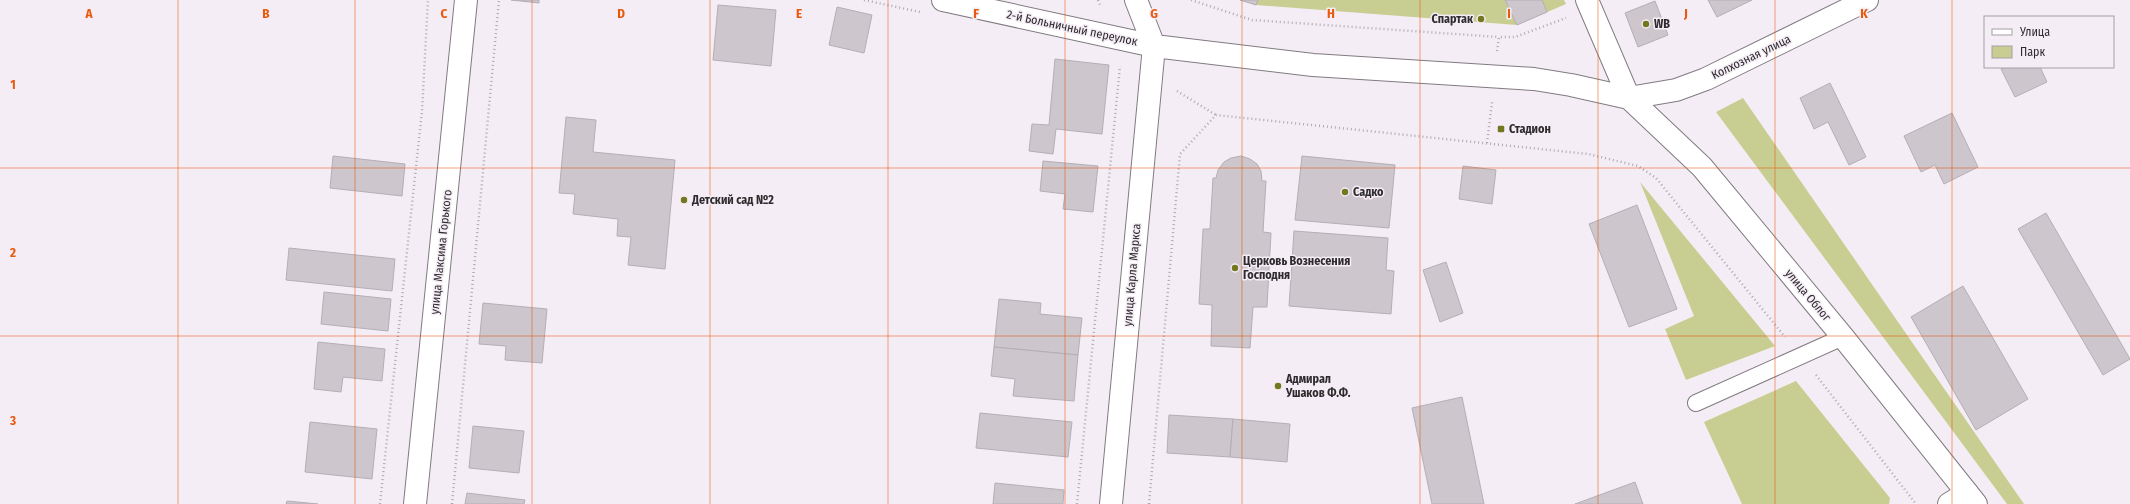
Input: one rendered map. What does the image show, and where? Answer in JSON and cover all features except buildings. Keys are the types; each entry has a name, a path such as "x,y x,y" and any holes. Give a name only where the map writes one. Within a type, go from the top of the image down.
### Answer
{"main road":[{"name":"улица Максима Горького","path":"416,504 466,0"},
{"name":"2-й Больничный переулок","path":"943,0 1154,46 1313,65 1534,79 1629,98"},
{"path":"1136,0 1154,46"},
{"path":"1587,0 1629,98"},
{"name":"Колхозная улица","path":"1629,98 1676,90 1706,79 1867,0"},
{"name":"улица Карла Маркса","path":"1111,504 1154,46"},
{"name":"улица Облог","path":"1629,98 1702,167 1843,336 1964,500"}],"lane":[{"path":"1696,403 1843,336"}],"path":[{"path":"380,504 422,111 428,0"},
{"path":"452,504 499,0"},
{"path":"864,0 925,13"},
{"path":"1191,0 1252,20 1498,37"},
{"path":"1077,504 1120,64"},
{"path":"1149,504 1180,154 1216,115 1588,154 1638,166 1656,178 1801,356 1916,504"}],"green space":[{"name":"Спартак","path":"1240,0 1564,0 1566,4 1517,25 1256,5"},
{"path":"1743,98 2024,504 2007,504 1716,112"},
{"path":"1640,182 1775,346 1686,380 1665,329 1694,316"},
{"path":"1796,381 1890,498 1889,504 1742,504 1704,422"}],"place":[{"name":"Спартак","path":"1481,19"},
{"name":"WB","path":"1646,24"},
{"name":"Стадион","path":"1501,129"},
{"name":"Садко","path":"1345,192"},
{"name":"Детский сад №2","path":"684,200"},
{"name":"Церковь Вознесения Господня","path":"1235,268"},
{"name":"Адмирал Ушаков Ф.Ф.","path":"1278,386"}]}
